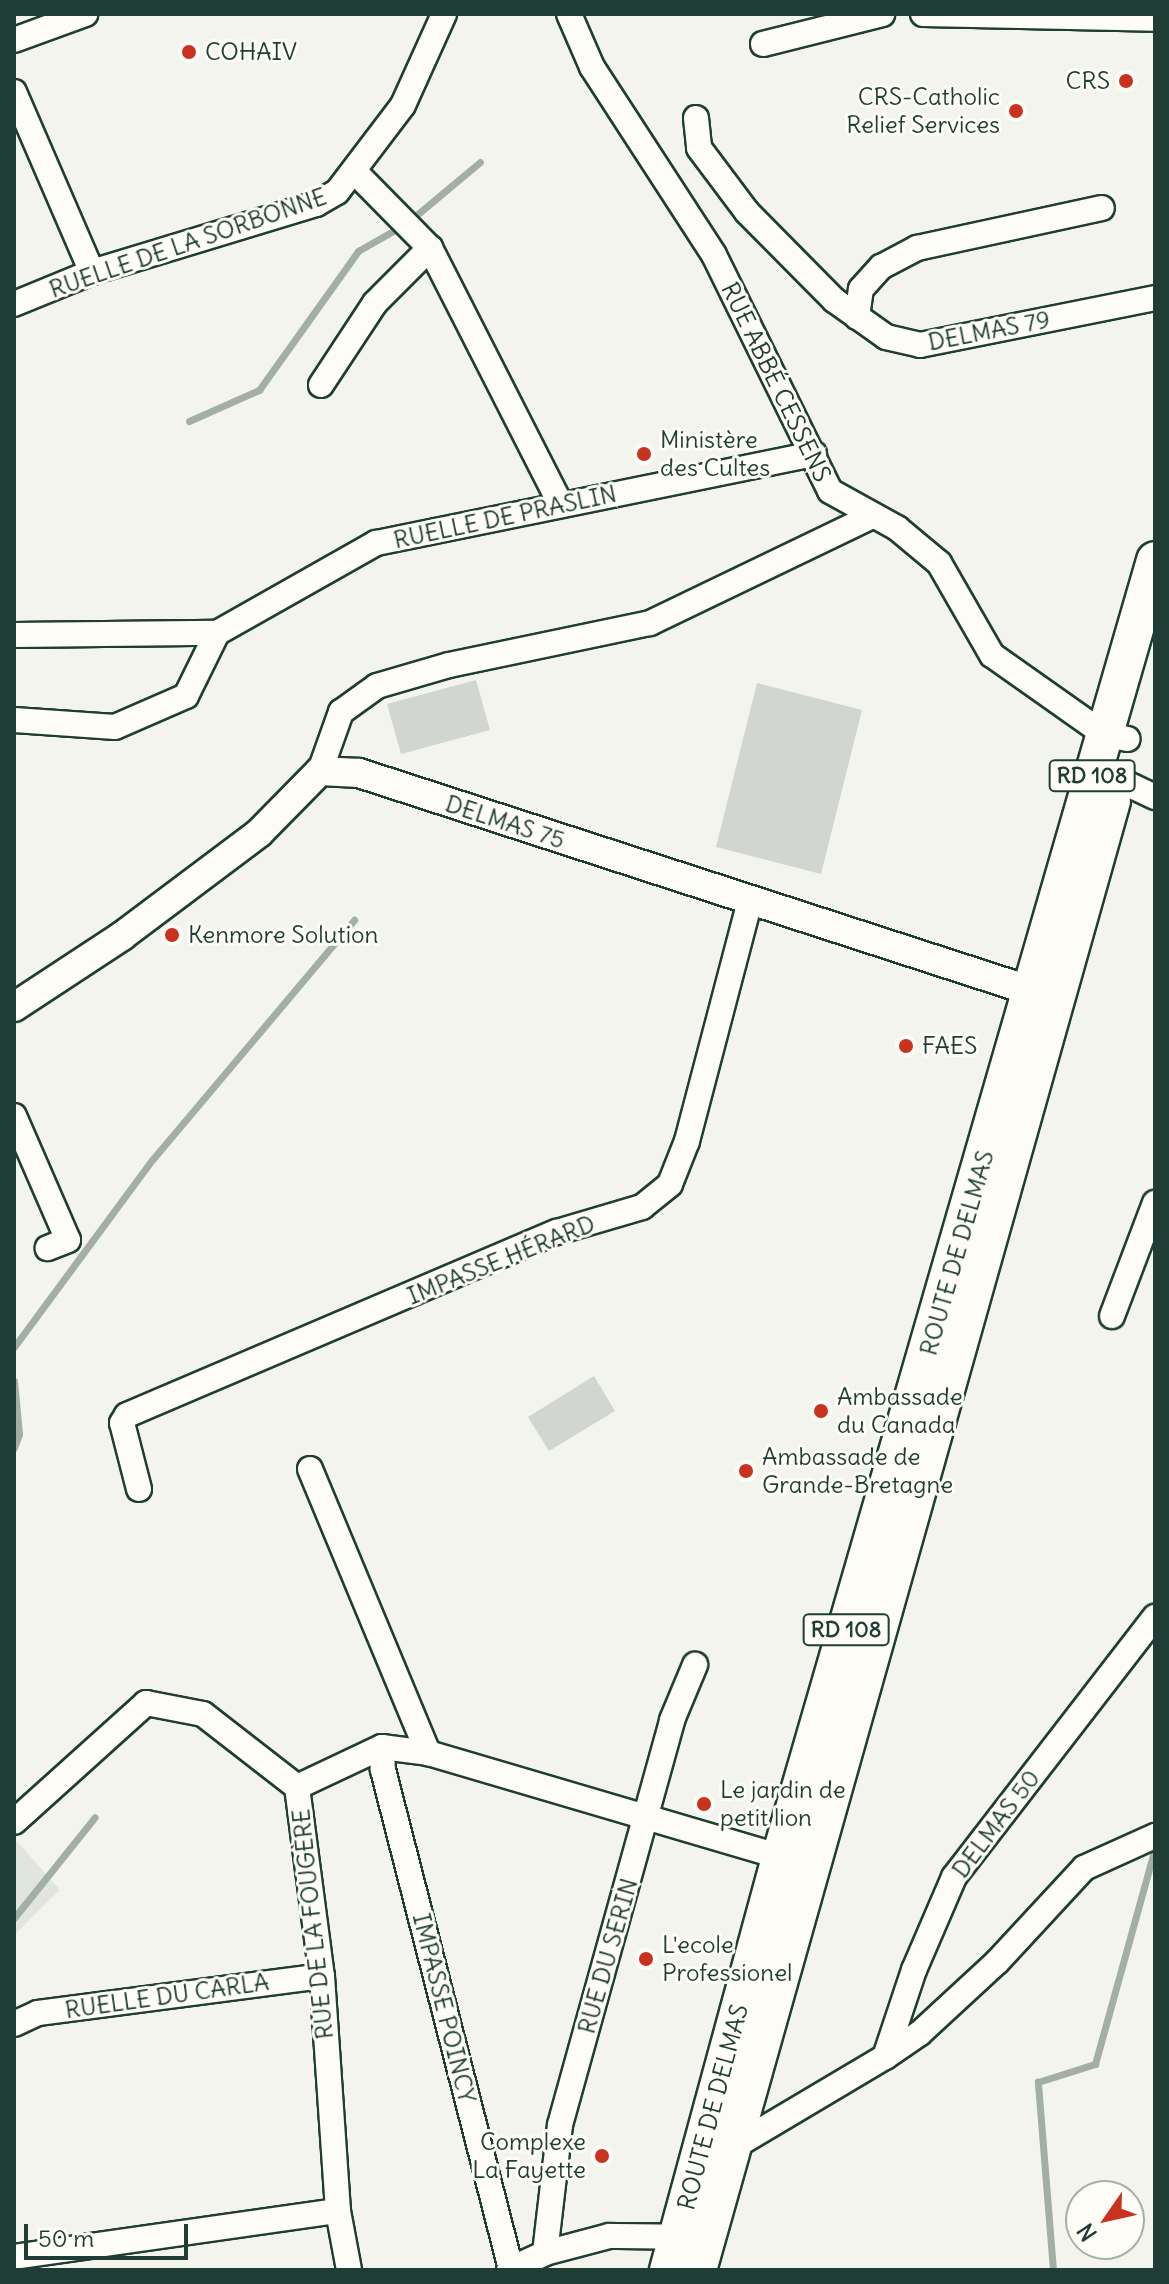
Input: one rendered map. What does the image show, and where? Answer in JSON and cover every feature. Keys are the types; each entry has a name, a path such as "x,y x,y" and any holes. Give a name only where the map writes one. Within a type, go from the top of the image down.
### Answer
{"main road":[{"name":"ROUTE DE DELMAS","path":"688,2254 796,1861 1046,996 1115,736 1155,560"},
{"name":"ROUTE DE DELMAS","path":"1046,996 1117,779 1115,736 1155,639"},
{"name":"ROUTE DE DELMAS","path":"688,2254 735,2146 796,1861"}],"street":[{"path":"14,40 85,14"},
{"name":"RUELLE DE LA SORBONNE","path":"14,304 92,272 316,204 356,173 403,105 444,14"},
{"name":"RUE ABBÉ CESSENS","path":"569,14 592,67 714,255 830,491 870,517 897,528 939,563 992,655 1115,736"},
{"path":"763,44 882,14"},
{"path":"923,14 1155,19"},
{"path":"14,92 92,272"},
{"name":"DELMAS 79","path":"696,118 706,160 747,212 834,300 886,337 920,345 1155,298"},
{"path":"356,173 430,248 561,505"},
{"path":"857,317 861,289 881,267 917,248 1102,208"},
{"path":"321,385 375,303 430,248"},
{"name":"RUELLE DE PRASLIN","path":"217,633 376,543 814,454"},
{"path":"14,1007 122,936 259,833 320,771 341,712 377,686 449,665 650,623 870,517"},
{"path":"14,635 217,633 186,696 115,727 14,720"},
{"name":"DELMAS 75","path":"320,771 359,773 1046,996"},
{"path":"1117,779 1155,797"},
{"name":"IMPASSE HÉRARD","path":"139,1489 122,1423 127,1415 557,1232 642,1207 670,1184 687,1141 750,901"},
{"path":"14,1116 68,1240 48,1248"},
{"path":"1112,1316 1155,1203"},
{"path":"310,1469 428,1753"},
{"name":"DELMAS 50","path":"885,2057 914,1970 954,1877 1155,1617"},
{"name":"RUE DU SERIN","path":"545,2253 560,2125 672,1720 695,1665"},
{"name":"RUE DE LA FOUGÈRE","path":"14,1822 146,1703 203,1714 297,1787 322,1976 338,2211 349,2270"},
{"path":"297,1787 382,1747 428,1753 646,1821 796,1861"},
{"name":"IMPASSE POINCY","path":"382,1747 383,1770 510,2269"},
{"path":"735,2146 920,2033 997,1962 1084,1868 1155,1836"},
{"name":"RUELLE DU CARLA","path":"14,2024 38,2013 322,1976"},
{"path":"14,2257 338,2211"},
{"path":"510,2269 545,2253 609,2236 688,2254"}],"shaded area":[{"path":"476,680 490,730 401,754 387,704"},
{"path":"757,683 862,710 821,874 716,847"},
{"path":"594,1376 615,1411 549,1451 528,1417"},
{"path":"14,1838 60,1890 14,1935"}],"waterway":[{"path":"189,421 259,390 358,251 407,223 480,162"},
{"path":"14,1347 152,1160 354,920"},
{"path":"14,1381 19,1434 14,1448"},
{"path":"14,1918 95,1817"},
{"path":"1053,2270 1038,2082 1095,2064 1155,1848"}],"place":[{"name":"COHAIV","path":"189,52"},
{"name":"CRS","path":"1126,81"},
{"name":"CRS-Catholic Relief Services","path":"1016,111"},
{"name":"Ministère des Cultes","path":"644,454"},
{"name":"Kenmore Solution","path":"172,935"},
{"name":"FAES","path":"906,1046"},
{"name":"Ambassade du Canada","path":"821,1411"},
{"name":"Ambassade de Grande-Bretagne","path":"746,1471"},
{"name":"Le jardin de petit lion","path":"704,1804"},
{"name":"L'ecole Professionel","path":"646,1959"},
{"name":"Complexe La Fayette","path":"602,2156"}]}
